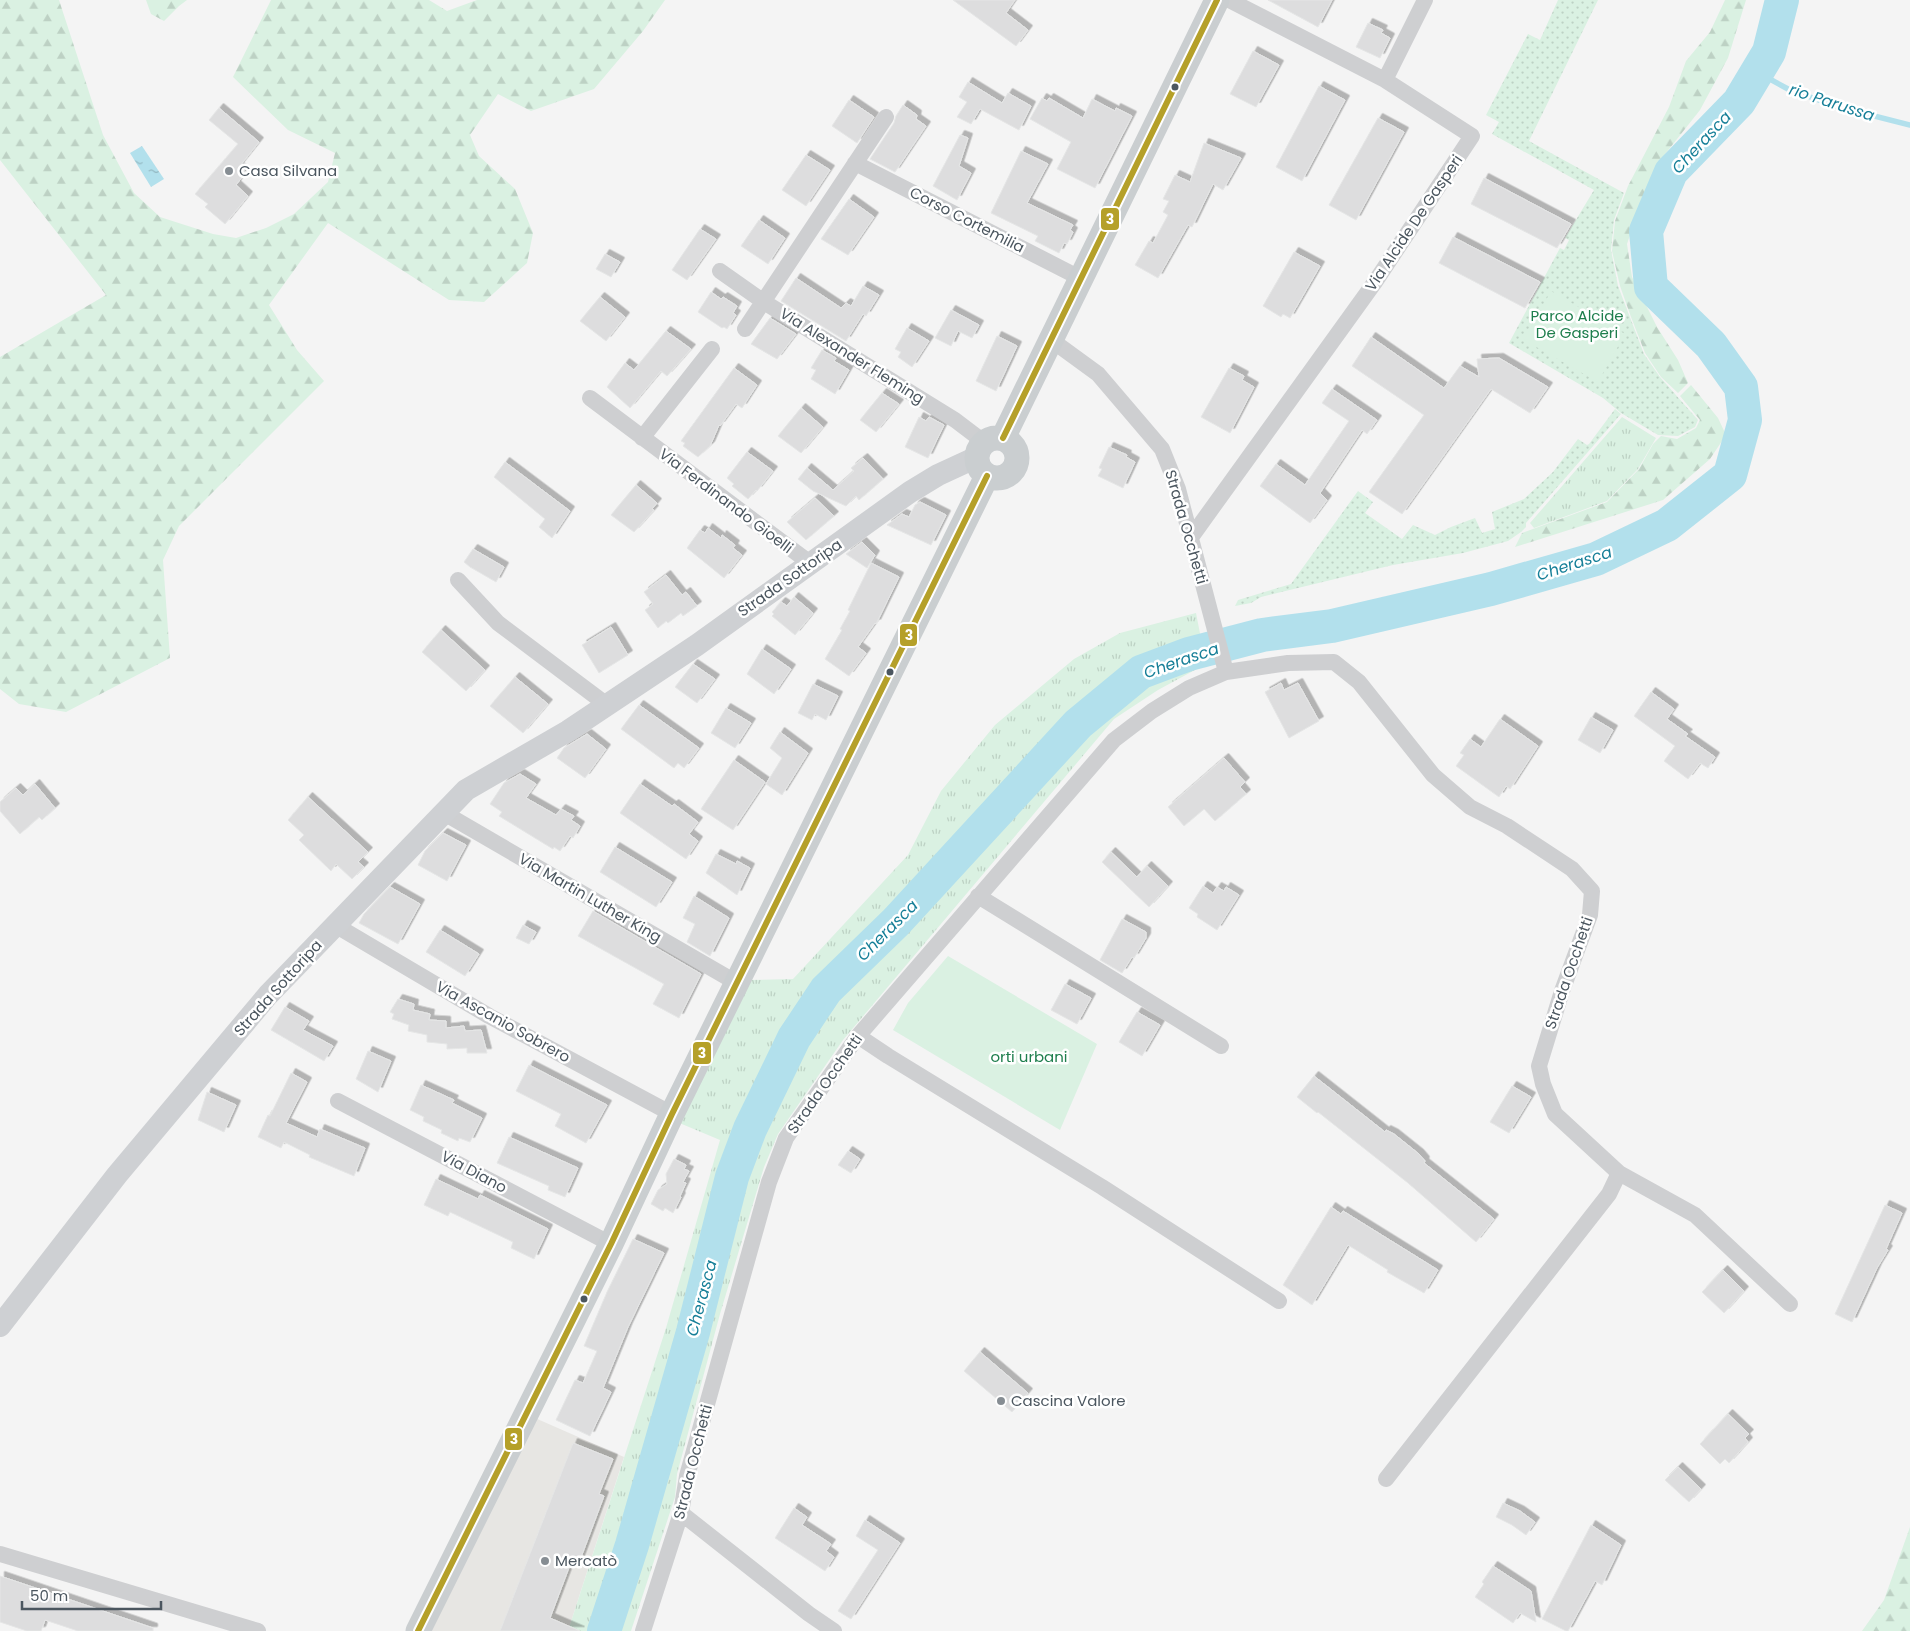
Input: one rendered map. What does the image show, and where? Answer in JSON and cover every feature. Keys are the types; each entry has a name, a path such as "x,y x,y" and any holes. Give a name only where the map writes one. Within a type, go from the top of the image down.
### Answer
{"main road":[{"path":"418,1631 737,983 988,453 1050,339 1217,0"}],"street":[{"name":"Via Alcide De Gasperi","path":"1192,536 1375,282 1472,136 1385,80 1229,0"},
{"path":"1385,80 1425,0"},
{"path":"746,329 886,117"},
{"name":"Corso Cortemilia","path":"855,163 1080,278"},
{"name":"Via Alexander Fleming","path":"720,271 764,302 955,420 988,453"},
{"name":"Strada Occhetti","path":"1050,339 1098,374 1162,449 1178,489 1192,536 1226,672"},
{"path":"642,438 712,349"},
{"name":"Via Ferdinando Gioelli","path":"590,398 810,563"},
{"name":"Strada Sottoripa","path":"0,1326 123,1167 268,995 466,790 568,731 697,645 910,492 938,475 988,453"},
{"path":"458,580 498,623 607,705"},
{"name":"Strada Occhetti","path":"642,1631 681,1513 687,1476 769,1182 786,1138 858,1036 1114,740 1152,710 1181,692 1226,672 1288,662 1334,662 1359,682 1433,775 1470,807 1507,826 1572,870 1592,891 1590,915 1562,991 1539,1066 1543,1084 1555,1114 1619,1173 1695,1215 1790,1304"},
{"name":"Via Martin Luther King","path":"444,813 737,983"},
{"path":"978,896 1221,1046"},
{"name":"Via Ascanio Sobrero","path":"335,925 489,1016 672,1114"},
{"path":"858,1036 1102,1187 1279,1301"},
{"name":"Via Diano","path":"338,1101 610,1244"},
{"path":"1386,1479 1609,1194 1619,1173"},
{"path":"681,1513 809,1614 834,1631"},
{"path":"0,1554 258,1631"}],"shaded area":[{"path":"535,1418 624,1457 568,1631 431,1631"}],"green space":[{"path":"0,0 59,0 103,135 134,193 160,217 213,234 236,238 266,228 294,214 328,182 335,153 288,130 233,77 271,0 429,0 447,11 477,0 665,0 643,31 594,89 531,111 498,94 470,135 479,156 515,189 533,233 527,263 484,302 449,300 328,223 269,305 297,350 324,381 179,526 163,560 170,658 66,712 19,704 0,689 0,357 106,295 0,160"},
{"path":"146,0 187,0 164,21 151,14"},
{"name":"Parco Alcide De Gasperi","path":"1558,0 1598,0 1529,141 1624,193 1614,220 1611,250 1618,286 1644,354 1660,377 1698,420 1695,427 1678,436 1658,435 1621,413 1603,398 1509,343 1560,248 1564,250 1569,240 1565,238 1594,190 1492,134 1499,122 1486,115 1528,34 1540,40"},
{"path":"1725,0 1746,0 1728,58 1700,110 1662,158 1638,211 1627,244 1632,277 1657,327 1678,360 1688,383 1678,393 1661,377 1645,353 1631,317 1620,286 1612,251 1615,221 1628,186 1669,107 1686,61 1710,32"},
{"path":"1551,291 1625,334 1598,382 1524,340"},
{"path":"1691,385 1718,418 1726,435 1710,459 1663,500 1515,547 1522,533 1607,502 1639,469 1653,444 1661,436 1677,439 1696,428 1700,420 1680,396"},
{"path":"1615,409 1621,414 1526,523 1526,527 1508,541 1463,553 1393,565 1261,597 1251,603 1235,606 1238,600 1291,584 1358,491 1373,502 1365,513 1402,539 1413,525 1435,535 1475,518 1482,533 1495,529 1492,512 1524,499 1553,472 1578,439 1587,445 1589,444"},
{"path":"1622,417 1656,438 1638,469 1607,501 1534,528 1530,523"},
{"path":"1196,613 1206,664 1158,690 1114,719 843,1040 778,1134 764,1167 720,1314 677,1474 675,1497 631,1631 568,1631 666,1328 720,1140 677,1122 748,980 793,979 908,855 941,791 995,725 1074,659 1120,633"},
{"name":"orti urbani","path":"948,956 1097,1044 1060,1130 893,1030 908,1003"},
{"path":"1910,1527 1910,1631 1862,1631 1884,1600"}],"water":[{"path":"142,146 164,179 151,187 130,153"}],"building":[{"path":"953,0 1015,0 1006,13 1028,30 1016,46"},
{"path":"1268,0 1332,0 1318,27"},
{"path":"1368,23 1383,30 1381,33 1390,38 1380,58 1356,47"},
{"path":"1253,51 1279,65 1256,107 1230,94"},
{"path":"968,82 1002,103 1008,93 1031,106 1019,130 980,109 971,124 957,117 967,102 959,97"},
{"path":"1319,86 1345,100 1302,181 1276,167"},
{"path":"1042,98 1047,101 1049,98 1083,118 1092,99 1115,111 1116,108 1132,116 1095,188 1057,169 1071,142 1030,119"},
{"path":"849,100 874,117 857,143 832,126"},
{"path":"903,105 917,115 916,119 926,126 895,172 870,159 894,123"},
{"path":"219,108 259,142 239,167 246,172 236,185 248,196 225,224 205,207 208,204 195,194 238,144 209,120"},
{"path":"1378,118 1404,132 1356,220 1329,205"},
{"path":"960,135 968,138 959,166 971,173 957,200 933,186"},
{"path":"1204,143 1241,158 1223,190 1213,184 1192,227 1188,225 1158,278 1135,265 1149,241 1153,243 1168,215 1163,212 1169,201 1163,199 1175,175 1190,182"},
{"path":"1021,151 1048,164 1027,203 1073,225 1070,230 1073,232 1067,244 1064,243 1059,253 1035,241 1038,236 991,213"},
{"path":"806,155 830,170 806,206 782,190"},
{"path":"1484,178 1571,224 1557,248 1471,204"},
{"path":"849,199 874,217 848,255 821,239"},
{"path":"759,220 785,238 768,264 741,246"},
{"path":"700,229 716,239 687,280 672,270"},
{"path":"1453,237 1540,282 1525,308 1439,263"},
{"path":"1294,252 1320,266 1290,318 1283,314 1281,317 1263,306"},
{"path":"605,254 620,262 611,277 596,269"},
{"path":"796,278 841,308 846,303 851,306 863,286 879,295 866,316 863,314 846,341 781,301"},
{"path":"711,292 737,306 733,313 736,315 727,329 722,328 698,312"},
{"path":"600,297 625,317 606,341 580,321"},
{"path":"951,310 979,325 972,338 958,331 951,346 935,338"},
{"path":"770,318 796,334 777,359 751,344"},
{"path":"907,328 929,341 912,367 898,357 901,352 895,349"},
{"path":"666,331 691,349 667,376 661,371 630,408 607,387 625,363 634,370"},
{"path":"997,336 1017,346 996,391 976,381"},
{"path":"1371,337 1444,388 1460,366 1479,377 1477,359 1499,358 1548,387 1530,413 1491,389 1402,514 1369,492 1424,415 1352,366"},
{"path":"822,350 836,358 834,361 849,370 835,394 811,379 816,370 811,368"},
{"path":"734,368 757,385 742,408 736,404 719,425 710,446 698,457 683,446 685,443 681,441"},
{"path":"1229,368 1244,376 1242,380 1254,387 1230,433 1201,417"},
{"path":"1332,389 1377,420 1367,434 1362,430 1320,493 1327,500 1310,523 1260,486 1276,464 1305,485 1349,421 1322,403"},
{"path":"882,393 899,404 876,432 860,420"},
{"path":"801,408 823,427 801,453 778,436"},
{"path":"919,417 926,421 929,417 944,425 928,458 905,447"},
{"path":"1109,447 1127,455 1126,457 1135,462 1123,488 1098,476 1102,469 1099,468"},
{"path":"747,452 773,471 748,499 732,486 734,484 727,478"},
{"path":"863,458 883,479 859,500 856,496 846,506 813,491 798,479 807,468 833,490 854,471 851,468"},
{"path":"505,462 570,511 552,538 539,527 545,519 494,477"},
{"path":"636,485 657,503 652,509 654,510 634,532 611,515"},
{"path":"815,498 834,516 806,540 787,522"},
{"path":"920,502 946,515 931,545 887,525 902,514 909,517 915,505"},
{"path":"708,528 721,538 722,535 735,545 733,548 742,555 724,578 687,548 700,530 705,533"},
{"path":"862,542 875,555 867,568 846,554"},
{"path":"473,549 504,567 496,582 464,562"},
{"path":"871,563 899,577 876,624 858,647 866,653 849,676 825,659 842,630 840,629 850,611 848,610"},
{"path":"666,575 682,595 686,592 697,606 683,616 681,613 668,623 666,621 658,628 645,610 653,604 644,592"},
{"path":"794,597 813,613 795,635 772,616 774,614 772,612 781,602 787,606"},
{"path":"611,627 628,655 599,673 582,645"},
{"path":"441,630 485,670 466,691 422,652"},
{"path":"762,649 791,669 774,694 747,674"},
{"path":"693,664 715,679 697,703 675,687"},
{"path":"515,677 548,704 523,733 490,706"},
{"path":"1281,683 1284,690 1298,683 1319,721 1289,738 1265,692"},
{"path":"813,684 838,696 826,720 815,714 812,720 798,713"},
{"path":"1651,692 1674,709 1667,719 1688,734 1685,736 1715,757 1708,768 1700,763 1688,779 1664,761 1675,746 1634,716"},
{"path":"639,705 699,748 684,768 678,763 674,768 621,729"},
{"path":"726,708 751,723 735,748 711,733"},
{"path":"1591,717 1613,730 1600,753 1578,740"},
{"path":"1500,719 1538,746 1510,789 1506,786 1499,797 1456,766 1464,755 1460,753 1470,739 1481,747"},
{"path":"780,732 808,753 782,795 766,784 782,758 770,748"},
{"path":"587,734 606,749 585,778 557,758 564,748"},
{"path":"1224,758 1245,782 1240,787 1246,794 1215,821 1204,809 1184,826 1168,807"},
{"path":"734,760 765,782 733,830 701,809"},
{"path":"520,774 536,784 526,798 556,815 561,809 574,816 571,820 580,826 573,838 570,836 560,851 554,847 553,849 499,816 502,812 490,804 504,783"},
{"path":"35,784 55,808 42,820 39,817 20,834 0,811 0,802 16,788 23,795"},
{"path":"640,784 672,806 674,804 698,822 689,834 698,841 686,859 620,813"},
{"path":"308,797 368,852 358,862 364,867 352,879 336,864 331,871 299,840 304,835 288,820"},
{"path":"443,833 466,845 447,881 418,865 425,851"},
{"path":"615,847 672,882 656,907 600,872"},
{"path":"1111,852 1137,877 1147,866 1168,886 1149,907 1102,862"},
{"path":"716,854 736,864 737,861 750,868 737,895 706,873"},
{"path":"1203,886 1213,893 1217,887 1224,891 1226,887 1239,895 1217,930 1197,917 1198,914 1189,908"},
{"path":"390,887 420,904 398,944 359,923 364,914"},
{"path":"694,896 729,918 710,956 687,942 695,924 683,918"},
{"path":"593,911 701,974 679,1018 653,1004 664,984 578,936"},
{"path":"1122,919 1146,932 1146,938 1122,973 1100,960"},
{"path":"523,925 536,932 529,944 516,938"},
{"path":"440,930 479,954 465,976 426,952"},
{"path":"1065,984 1091,998 1077,1024 1051,1010"},
{"path":"398,999 414,1004 413,1010 430,1014 429,1020 446,1021 446,1028 464,1026 465,1031 481,1030 487,1053 467,1053 467,1048 447,1049 447,1044 427,1042 427,1035 408,1031 409,1025 392,1019 394,1014 390,1012"},
{"path":"285,1007 309,1021 303,1030 333,1046 324,1061 271,1030"},
{"path":"1137,1012 1160,1025 1142,1056 1119,1042"},
{"path":"368,1051 391,1061 378,1092 356,1079"},
{"path":"529,1065 607,1105 586,1143 555,1126 561,1114 516,1091"},
{"path":"291,1073 307,1082 286,1123 317,1137 320,1129 365,1148 354,1176 309,1157 310,1155 284,1142 281,1148 258,1137"},
{"path":"1314,1076 1385,1132 1386,1130 1394,1134 1419,1154 1425,1161 1424,1163 1494,1219 1476,1242 1408,1183 1297,1097"},
{"path":"421,1085 454,1100 452,1103 482,1118 470,1142 459,1138 458,1141 441,1133 442,1130 423,1121 424,1117 410,1110"},
{"path":"1512,1086 1531,1097 1509,1133 1490,1122"},
{"path":"207,1092 236,1105 224,1132 198,1120"},
{"path":"509,1137 578,1168 565,1197 548,1190 549,1186 497,1163"},
{"path":"848,1151 860,1159 851,1173 838,1165"},
{"path":"674,1159 686,1165 684,1169 689,1171 683,1182 686,1183 681,1197 673,1213 665,1208 663,1211 651,1204 658,1190 667,1184 666,1174"},
{"path":"436,1179 478,1199 480,1195 548,1229 534,1259 511,1248 513,1242 450,1212 448,1216 424,1205"},
{"path":"1885,1205 1902,1213 1886,1249 1888,1250 1877,1268 1852,1322 1835,1314"},
{"path":"1331,1207 1341,1214 1343,1211 1438,1270 1424,1293 1387,1272 1388,1270 1348,1245 1312,1305 1283,1285"},
{"path":"633,1239 664,1253 628,1327 603,1388 611,1392 590,1436 556,1420 575,1380 583,1383 597,1351 584,1346 607,1292"},
{"path":"1723,1270 1744,1291 1724,1313 1702,1292"},
{"path":"980,1352 1028,1393 1012,1412 964,1371"},
{"path":"1728,1414 1749,1434 1745,1438 1748,1442 1729,1463 1725,1459 1720,1464 1700,1444"},
{"path":"573,1443 613,1459 599,1494 604,1496 580,1560 573,1557 550,1618 580,1631 500,1631"},
{"path":"1678,1467 1701,1489 1689,1502 1665,1480"},
{"path":"1503,1503 1520,1511 1535,1522 1526,1535 1496,1517"},
{"path":"794,1508 807,1517 802,1525 831,1544 826,1551 834,1557 825,1571 775,1538"},
{"path":"865,1520 900,1543 851,1619 838,1611 878,1550 856,1536"},
{"path":"1591,1525 1621,1545 1602,1585 1595,1581 1568,1631 1566,1631 1542,1619"},
{"path":"1493,1566 1531,1591 1536,1622 1520,1613 1513,1623 1475,1597"},
{"path":"0,1576 153,1628 153,1631 78,1631 45,1620 41,1631 27,1631 0,1622"}],"waterway":[{"name":"Cherasca","path":"604,1631 632,1545 693,1332 732,1177 750,1129 794,1038 826,990 896,922 1078,724 1141,672 1189,654 1262,635 1332,626 1491,589 1596,559 1667,525 1730,475 1745,420 1741,387 1711,345 1651,287 1646,231 1671,172 1739,102 1769,52 1782,0"},
{"name":"rio Parussa","path":"1757,72 1788,89 1835,106 1910,125"}],"transit line":[{"name":"3","path":"1003,438 1217,0"},
{"name":"3","path":"418,1631 611,1244 672,1114 987,476"}],"place":[{"name":"Casa Silvana","path":"229,171"},
{"name":"Cascina Valore","path":"1001,1401"},
{"name":"Mercatò","path":"545,1561"}]}
